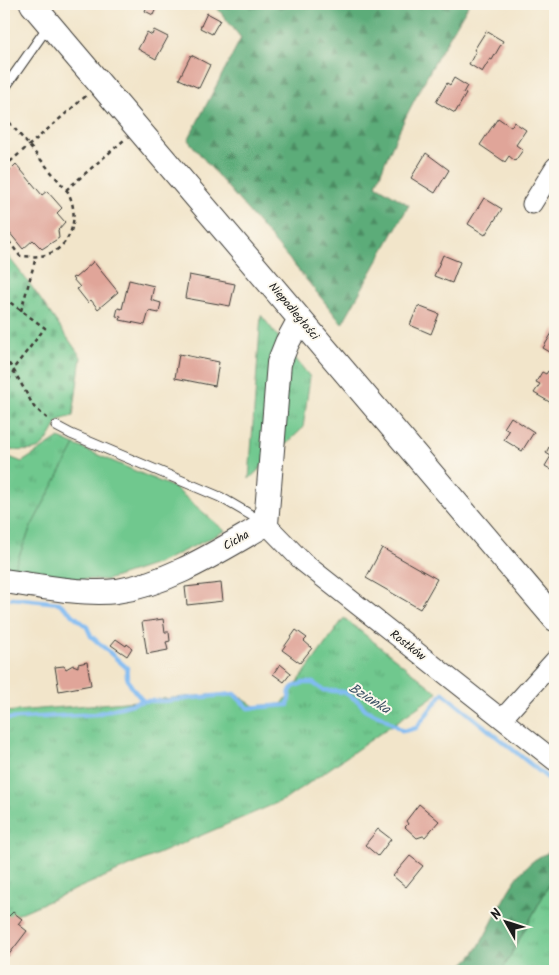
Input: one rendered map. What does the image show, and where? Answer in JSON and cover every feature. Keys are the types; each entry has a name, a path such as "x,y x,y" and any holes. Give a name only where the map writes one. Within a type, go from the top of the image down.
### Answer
{"street":[{"name":"Niepodległości","path":"32,4 555,619"},
{"path":"532,204 555,167"},
{"path":"266,524 279,363 286,343 300,319"},
{"name":"Cicha","path":"4,582 86,591 116,591 140,586 169,575 212,554 266,524"},
{"name":"Rostków","path":"266,524 303,562 555,761"},
{"path":"502,719 555,660"}],"lane":[{"path":"4,89 50,24"},
{"path":"56,426 220,497 266,524"}],"path":[{"path":"4,167 90,93"},
{"path":"4,116 66,190 72,200 75,217 69,238 54,251 36,257 20,256 4,235"},
{"path":"66,190 128,137"},
{"path":"21,311 36,257"},
{"path":"4,298 45,328 13,370 4,387"},
{"path":"4,357 34,407 56,426"}],"green space":[{"path":"214,4 469,4 418,92 385,161 376,185 409,205 342,324 188,140 241,38"},
{"path":"4,251 81,357 73,416 59,420 44,445 34,450 4,450"},
{"path":"261,315 310,377 303,428 249,479"},
{"path":"59,438 75,445 31,527 13,571 4,561 4,455 22,462"},
{"path":"75,445 175,488 225,531 159,563 107,580 73,579 13,571 31,527"},
{"path":"344,618 438,693 286,799 4,920 4,712 234,693 254,706 282,704"},
{"path":"555,851 555,874 502,971 456,971 475,952 517,878 540,856"},
{"path":"555,874 555,971 502,971"}],"building":[{"path":"148,4 158,4 153,15 145,11"},
{"path":"207,13 220,20 212,34 200,28"},
{"path":"154,30 168,37 156,59 138,49 147,32 152,35"},
{"path":"486,31 503,41 492,60 490,59 482,72 469,64 476,51 474,50"},
{"path":"191,55 210,65 199,88 179,79"},
{"path":"454,78 467,86 463,93 466,94 455,113 436,102 447,83 450,85"},
{"path":"498,118 511,127 514,122 526,130 516,145 523,150 515,161 509,156 505,162 480,145"},
{"path":"426,153 449,170 435,193 411,178"},
{"path":"16,164 42,195 47,191 62,208 57,213 65,222 58,230 59,238 42,249 33,240 23,249 4,226 4,176"},
{"path":"484,198 502,209 485,235 468,224"},
{"path":"443,255 460,262 452,283 434,276"},
{"path":"93,261 118,292 98,309 91,300 88,303 77,289 80,287 72,278 75,278"},
{"path":"189,275 235,284 230,306 185,298"},
{"path":"129,280 154,286 151,300 161,303 159,313 149,311 145,325 120,320 121,317 116,316 118,308 122,309"},
{"path":"418,306 439,314 431,334 410,325"},
{"path":"555,328 555,355 543,348"},
{"path":"179,354 219,362 215,386 175,378"},
{"path":"548,371 555,375 555,400 553,404 534,393 540,384 536,382 542,372 546,374"},
{"path":"511,417 534,432 522,451 504,440 509,431 504,428"},
{"path":"549,447 555,451 555,472 545,466 551,456 546,453"},
{"path":"382,548 437,579 420,609 366,578"},
{"path":"221,583 223,601 187,605 185,587"},
{"path":"163,619 165,632 169,632 170,641 166,642 168,650 147,654 142,622"},
{"path":"296,630 307,638 304,641 312,648 300,663 282,650"},
{"path":"116,639 132,648 127,656 111,645"},
{"path":"87,662 91,685 59,691 55,667 64,666 66,669 73,665 78,667 78,664"},
{"path":"280,664 291,673 284,682 273,674"},
{"path":"419,804 439,821 425,837 417,838 405,827 408,824 406,821"},
{"path":"378,829 391,839 378,856 365,845"},
{"path":"410,856 423,866 406,887 393,876"},
{"path":"4,912 9,916 13,912 22,919 18,924 27,931 7,957 4,955"}],"waterway":[{"name":"Bzianka","path":"12,598 59,603 87,627 91,636 127,668 126,673 129,682 143,701 165,701 234,694 248,708 288,705 290,691 293,687 303,683 313,683 323,690 344,692 358,701 366,710 384,718 403,731 416,728 443,693 555,784"},
{"path":"4,719 96,714 143,701"}]}
